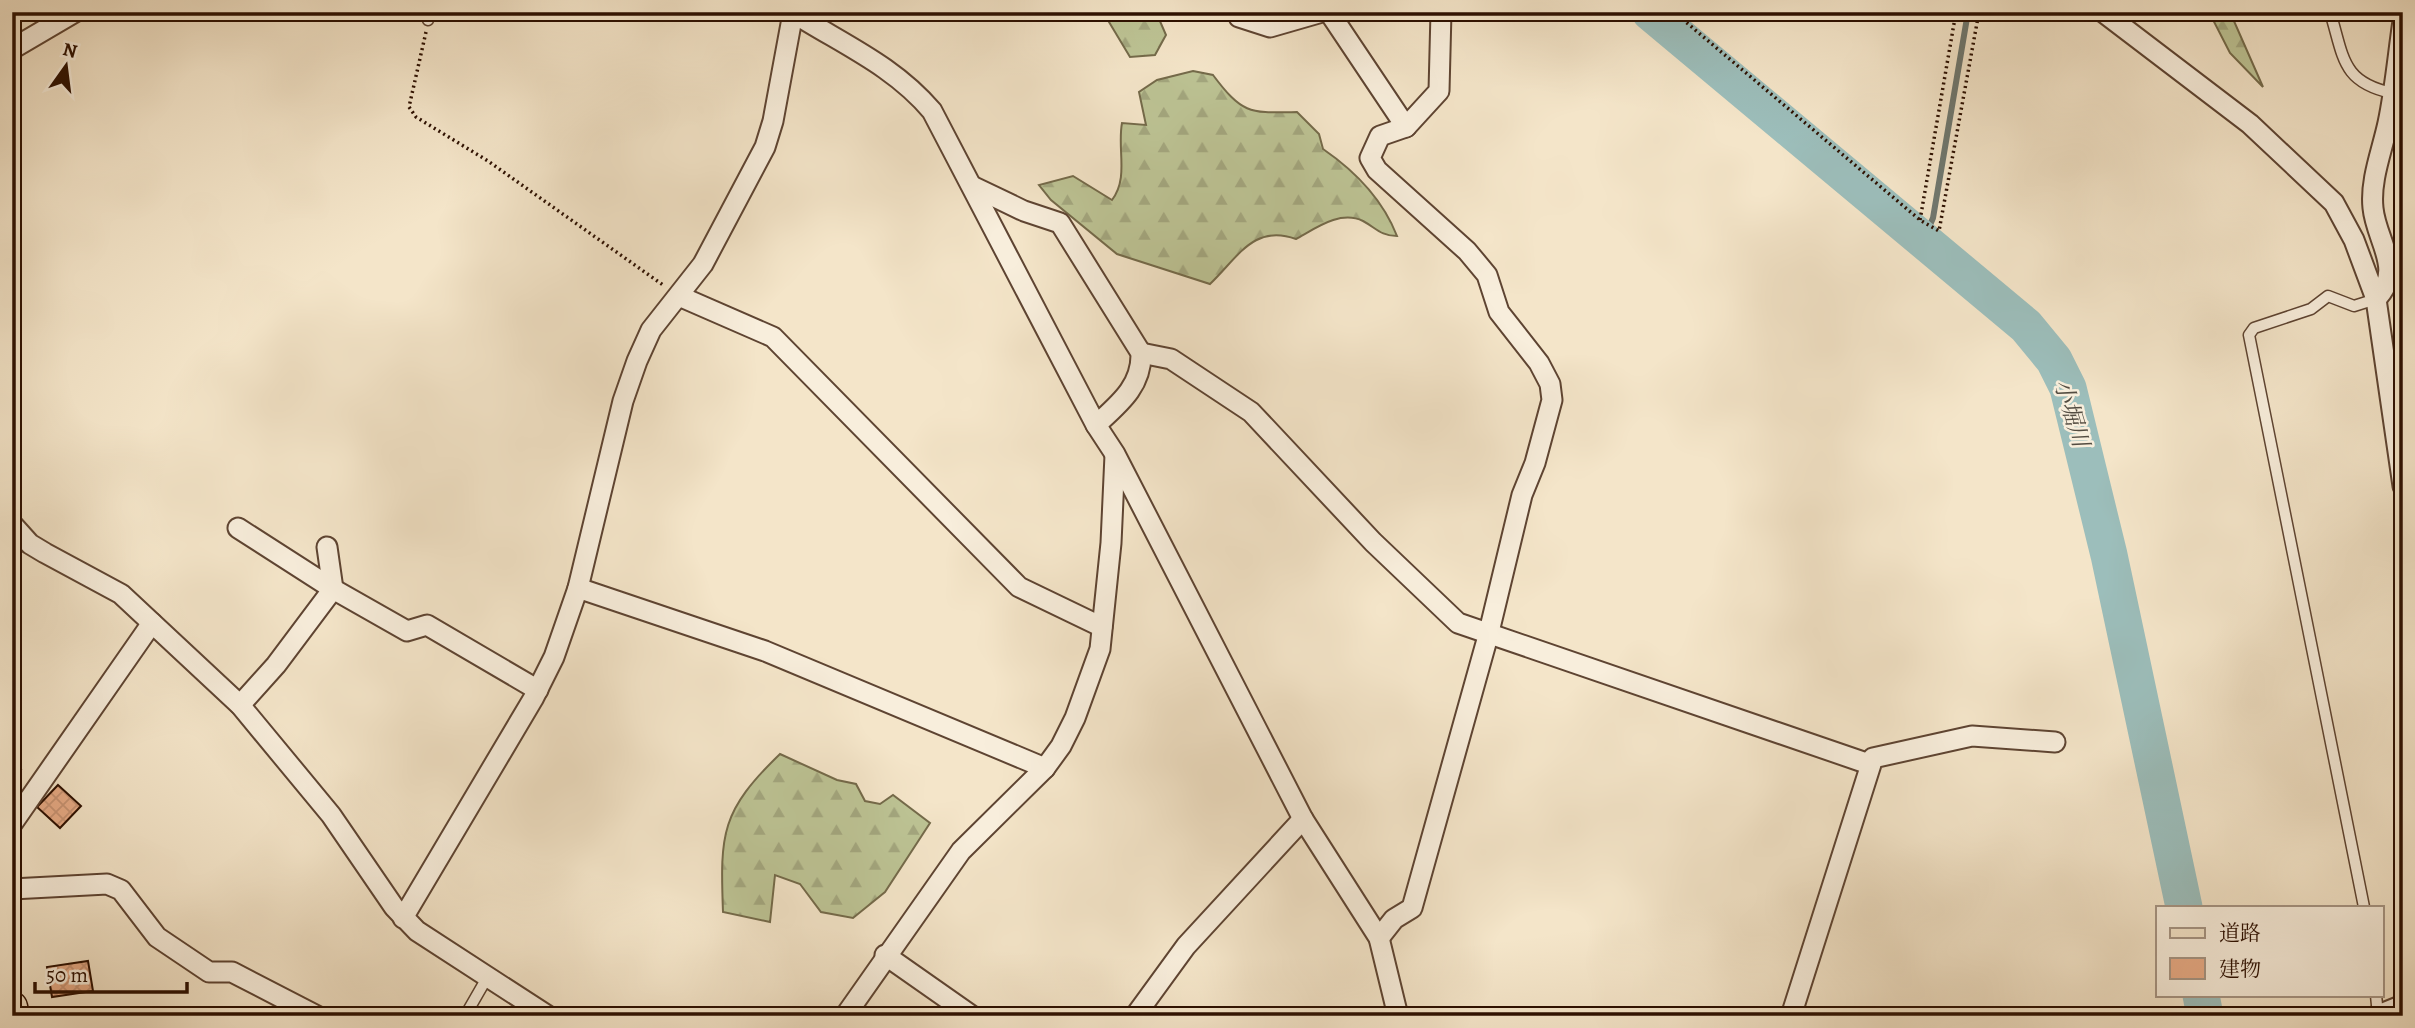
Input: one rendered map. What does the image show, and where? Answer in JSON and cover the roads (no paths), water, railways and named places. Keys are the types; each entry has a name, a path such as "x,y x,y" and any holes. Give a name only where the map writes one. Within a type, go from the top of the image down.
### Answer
{"main road":[{"path":"12,1007 14,1016"}],"street":[{"path":"12,49 75,12"},
{"path":"1237,12 1239,17 1270,27 1322,12"},
{"path":"1329,12 1406,127"},
{"path":"1379,938 1394,919 1412,908 1488,636 1522,495 1535,463 1552,400 1549,384 1539,363 1499,313 1487,275 1467,251 1377,170 1370,158 1380,136 1406,127 1439,91 1441,12"},
{"path":"2103,12 2250,124 2334,203 2354,240 2376,299 2403,486"},
{"path":"403,918 538,690 554,657 578,589 623,401 652,330 703,264 765,146 776,108 792,13 903,79 932,111 1096,425 1115,454 1303,819 1379,938 1398,1016"},
{"path":"2376,299 2387,288 2390,264 2372,206 2403,21"},
{"path":"972,186 1024,211 1060,223 1140,352 1141,366 1130,394 1096,425"},
{"path":"679,296 773,337 1019,587 1102,627"},
{"path":"1140,352 1171,359 1251,412 1373,542 1458,624 1869,764"},
{"path":"845,1016 885,955 961,851 1045,768 1061,746 1075,718 1100,649 1111,543 1115,454"},
{"path":"12,524 30,544 121,594 240,705 331,815 403,918 417,931 548,1016"},
{"path":"238,528 333,589 407,631 427,625 538,690"},
{"path":"240,705 276,665 333,589 327,547"},
{"path":"578,589 765,651 1045,768"},
{"path":"12,824 152,623"},
{"path":"1791,1016 1873,758 1972,736 2055,742"},
{"path":"1135,1016 1186,946 1303,819"},
{"path":"12,889 107,884 121,890 157,937 209,972 232,972 317,1016"},
{"path":"885,955 972,1016"},
{"path":"2377,1015 2403,1005"}],"lane":[{"path":"2330,12 2353,77 2371,89 2392,93"},
{"path":"2364,906 2249,335 2254,328 2311,309 2328,296 2354,306 2376,299"},
{"path":"465,1016 488,975"},
{"path":"2375,996 2377,1015"}],"waterway":[{"name":"小堀川","path":"1650,12 2026,326 2054,360 2068,388 2109,555 2184,906"},
{"path":"1923,241 1933,218 1968,12"},
{"name":"小堀川","path":"2201,996 2205,1016"}]}
